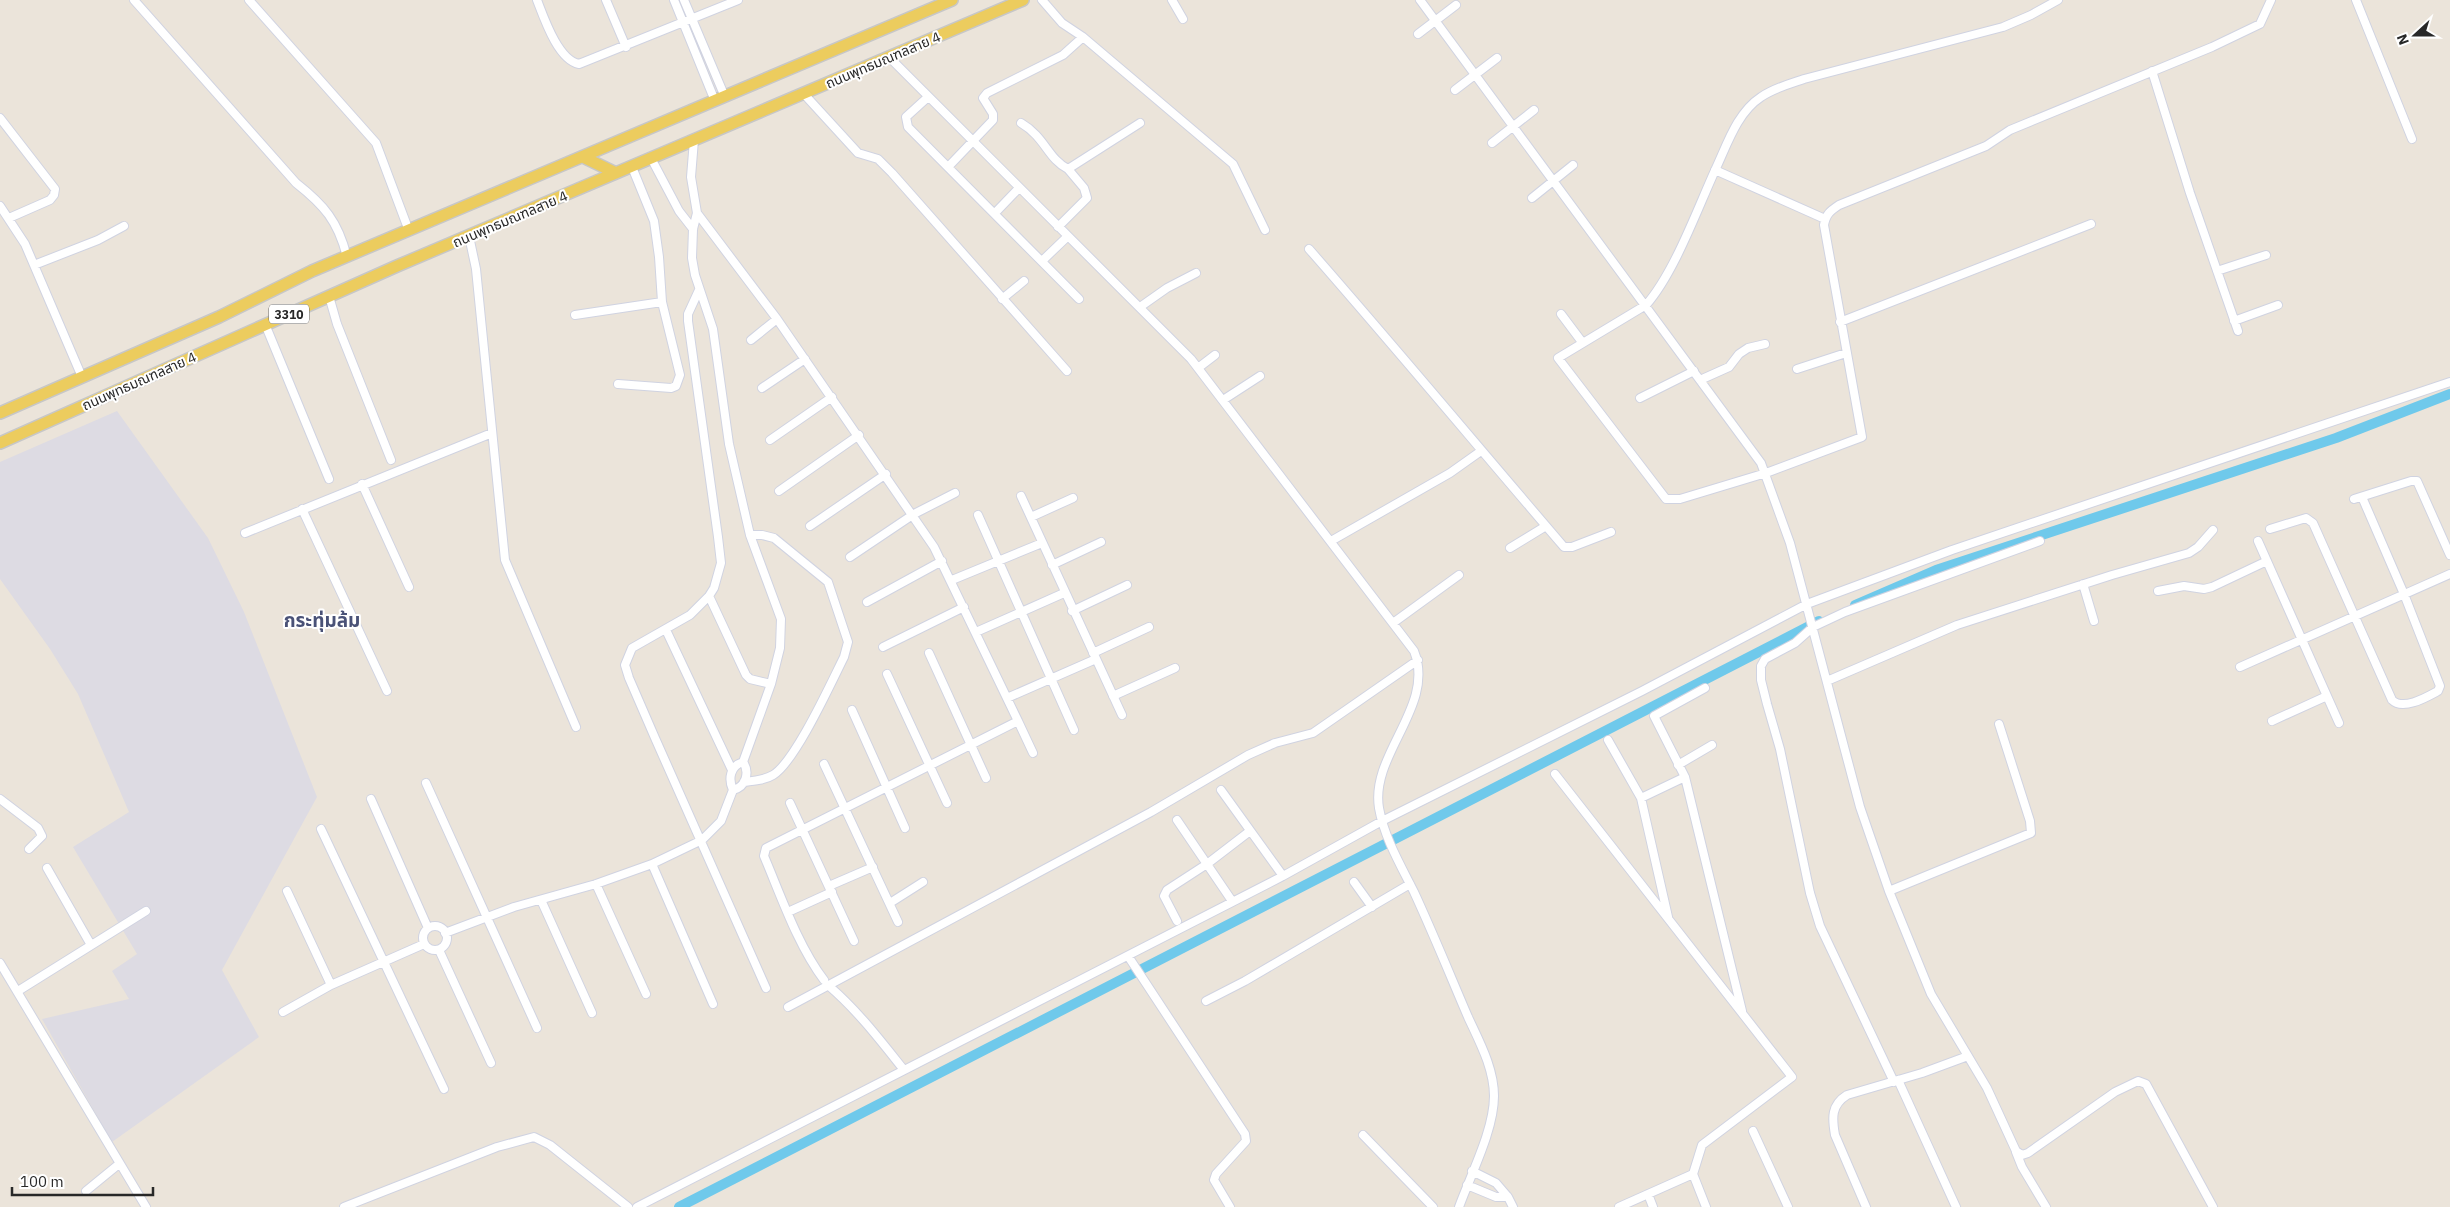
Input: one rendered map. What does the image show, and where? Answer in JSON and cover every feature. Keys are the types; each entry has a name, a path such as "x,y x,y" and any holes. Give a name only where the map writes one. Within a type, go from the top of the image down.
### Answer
{"main road":[{"name":"ถนนพุทธมณฑลสาย 4","path":"0,413 219,317 312,271 952,0"},
{"name":"ถนนพุทธมณฑลสาย 4","path":"0,443 329,296 1022,0"},
{"path":"583,157 616,173"}],"street":[{"path":"134,0 296,183 323,204 335,224 347,257"},
{"path":"249,0 376,143 409,231"},
{"path":"537,0 550,35 575,64 584,64 738,0"},
{"path":"606,0 626,47"},
{"path":"674,0 720,99"},
{"path":"684,0 720,99"},
{"path":"1042,0 1062,23 1083,37 1233,164 1265,230"},
{"path":"1172,0 1183,20"},
{"path":"1420,0 1761,463 1766,473 1808,608 1860,807 1888,890 1932,994 1987,1088 2022,1167 2046,1207"},
{"path":"2058,0 2044,9 2004,27 1804,79 1760,97 1746,111 1735,127 1659,288 1646,305 1558,358 1666,500 1680,499 1766,473 1862,437 1840,322 1825,219 1829,212 1838,205 1986,146 2010,130 2212,47 2260,24 2271,0"},
{"path":"2356,0 2412,139"},
{"path":"1418,34 1456,4"},
{"path":"949,166 994,118 984,101 987,93 1063,55 1083,37"},
{"path":"889,57 1067,237 1140,307 1198,368 1409,643 1418,660 1420,675 1415,696 1379,786 1378,808 1390,842 1482,1049 1492,1079 1494,1097 1489,1125 1459,1207"},
{"path":"1455,90 1498,58"},
{"path":"2152,71 2190,193 2238,332"},
{"path":"804,94 858,153 878,159 1068,371"},
{"path":"928,97 909,114 906,122 918,138 949,166 1043,260 1079,299"},
{"path":"1492,143 1534,110"},
{"path":"0,118 55,189 54,196 50,200 9,218"},
{"path":"1021,123 1034,130 1058,163 1068,169 1084,188 1087,198 1058,227"},
{"path":"1068,169 1140,123"},
{"path":"694,140 691,177 697,213 693,229 692,258 699,290 713,329 729,444 750,536 781,619 780,648 771,684 743,762 747,771 744,782"},
{"path":"651,158 679,211 693,229"},
{"path":"1532,198 1573,165"},
{"path":"618,384 664,389 676,386 679,381 677,360 662,302 654,221 632,167"},
{"path":"1715,170 1825,219"},
{"path":"995,213 1019,188"},
{"path":"0,206 9,218 34,265 82,377"},
{"path":"697,213 777,319 914,514 952,580 1034,753"},
{"path":"1840,322 2092,224"},
{"path":"34,265 98,240 124,226"},
{"path":"470,236 476,269 505,560 576,727"},
{"path":"1043,260 1067,237"},
{"path":"1309,249 1409,362 1481,451 1546,526 1568,548 1611,532"},
{"path":"2217,271 2266,255"},
{"path":"1140,307 1167,288 1196,273"},
{"path":"1002,299 1024,281"},
{"path":"699,290 688,314 688,321 721,563 714,588 709,596 690,615 632,648 626,664 629,678 766,988"},
{"path":"329,296 337,324 391,460"},
{"path":"575,315 662,302"},
{"path":"2234,321 2278,306"},
{"path":"1562,314 1582,342"},
{"path":"751,340 777,319"},
{"path":"265,324 328,478"},
{"path":"1700,380 1729,367 1748,348 1765,344"},
{"path":"1797,369 1846,353"},
{"path":"1198,368 1216,355"},
{"path":"762,388 805,359"},
{"path":"1640,398 1694,371"},
{"path":"1223,400 1260,376"},
{"path":"637,1207 904,1070 1132,963 1232,901 1382,821 1808,608 1952,550 2450,382"},
{"path":"770,440 832,396"},
{"path":"245,533 362,484 492,433"},
{"path":"779,491 858,435"},
{"path":"1331,541 1450,473 1481,451"},
{"path":"810,526 886,474"},
{"path":"2270,529 2306,518 2313,523 2392,700 2396,705 2402,706 2438,691 2438,679 2404,594 2358,498 2411,480 2417,481 2450,555"},
{"path":"362,484 409,587"},
{"path":"850,557 914,514 955,493"},
{"path":"1021,496 1072,611 1122,715"},
{"path":"1031,517 1073,498"},
{"path":"302,509 387,691"},
{"path":"978,514 1074,730"},
{"path":"1510,548 1546,526"},
{"path":"1827,682 1958,625 2083,584 2189,553 2198,547 2213,530"},
{"path":"445,933 486,917 596,884 652,864 702,840 720,821 734,790 744,782 764,779 774,775 789,760 844,658 848,647 828,582 774,538 762,535 750,536"},
{"path":"1956,1207 1820,926 1810,893 1780,749 1762,680 1761,666 1765,659 1795,643 1813,626 1845,612 2040,541"},
{"path":"2258,541 2339,723"},
{"path":"1052,565 1101,542"},
{"path":"952,580 1042,543"},
{"path":"866,602 942,561"},
{"path":"2158,591 2184,586 2204,589 2212,587 2266,561"},
{"path":"2240,667 2450,574"},
{"path":"1393,623 1458,575"},
{"path":"2083,584 2094,621"},
{"path":"1072,611 1127,585"},
{"path":"976,632 1064,593"},
{"path":"709,596 746,675 750,679 771,684"},
{"path":"883,647 964,608"},
{"path":"1007,698 1052,678 1149,627"},
{"path":"666,630 732,770"},
{"path":"929,653 986,778"},
{"path":"788,1007 826,983 1151,812 1248,755 1275,743 1294,740 1313,733 1418,660"},
{"path":"1113,696 1175,668"},
{"path":"887,674 946,803"},
{"path":"1705,688 1654,716 1685,777 1744,1015"},
{"path":"2272,721 2327,696"},
{"path":"852,710 905,828"},
{"path":"904,1070 873,1030 826,983 809,958 764,852 774,842 846,809 1018,721"},
{"path":"1888,890 2031,833 2030,821 1999,724"},
{"path":"1608,740 1641,798 1669,919"},
{"path":"1678,765 1712,745"},
{"path":"734,790 730,781 732,770 734,766 743,762"},
{"path":"824,764 898,922"},
{"path":"1555,774 1792,1077 1702,1144 1693,1174 1706,1207"},
{"path":"1641,798 1685,777"},
{"path":"426,783 537,1028"},
{"path":"1220,790 1282,876"},
{"path":"0,799 38,828 42,836 29,849"},
{"path":"371,799 428,928"},
{"path":"790,803 854,941"},
{"path":"1177,820 1232,901"},
{"path":"321,829 444,1089"},
{"path":"1176,921 1164,896 1167,890 1207,864 1250,831"},
{"path":"652,864 713,1004"},
{"path":"788,912 873,867"},
{"path":"47,868 91,945"},
{"path":"890,903 923,882"},
{"path":"1354,882 1372,907"},
{"path":"596,884 646,994"},
{"path":"1206,1001 1245,981 1410,884"},
{"path":"286,891 330,985"},
{"path":"541,900 592,1013"},
{"path":"18,991 146,911"},
{"path":"438,927 445,933 446,943 439,950 428,948 424,944 424,932 428,928 438,927"},
{"path":"283,1012 330,985 424,944"},
{"path":"439,950 491,1063"},
{"path":"0,963 146,1207"},
{"path":"1132,963 1245,1134 1246,1141 1242,1148 1216,1174 1214,1180 1230,1207"},
{"path":"1866,1207 1835,1135 1832,1122 1833,1109 1838,1101 1847,1095 1896,1081 1968,1056"},
{"path":"2016,1151 2022,1155 2028,1153 2115,1092 2138,1081 2146,1084 2213,1207"},
{"path":"1753,1131 1788,1207"},
{"path":"1364,1135 1433,1207"},
{"path":"344,1207 497,1147 534,1137 550,1146 628,1207"},
{"path":"86,1191 120,1164"},
{"path":"1472,1171 1496,1182 1508,1196 1513,1207"},
{"path":"1619,1207 1693,1174"},
{"path":"1467,1185 1496,1197 1508,1196"},
{"path":"1648,1194 1653,1207"}],"shaded area":[{"path":"117,411 208,538 244,612 317,797 222,970 259,1037 112,1142 42,1019 129,999 112,971 137,954 73,847 129,812 78,694 50,649 0,579 0,462"}],"waterway":[{"path":"1855,605 1936,570 2336,438 2450,394"},
{"path":"679,1207 1819,621"}],"district":[{"name":"กระทุ่มล้ม","path":"322,620"}]}
